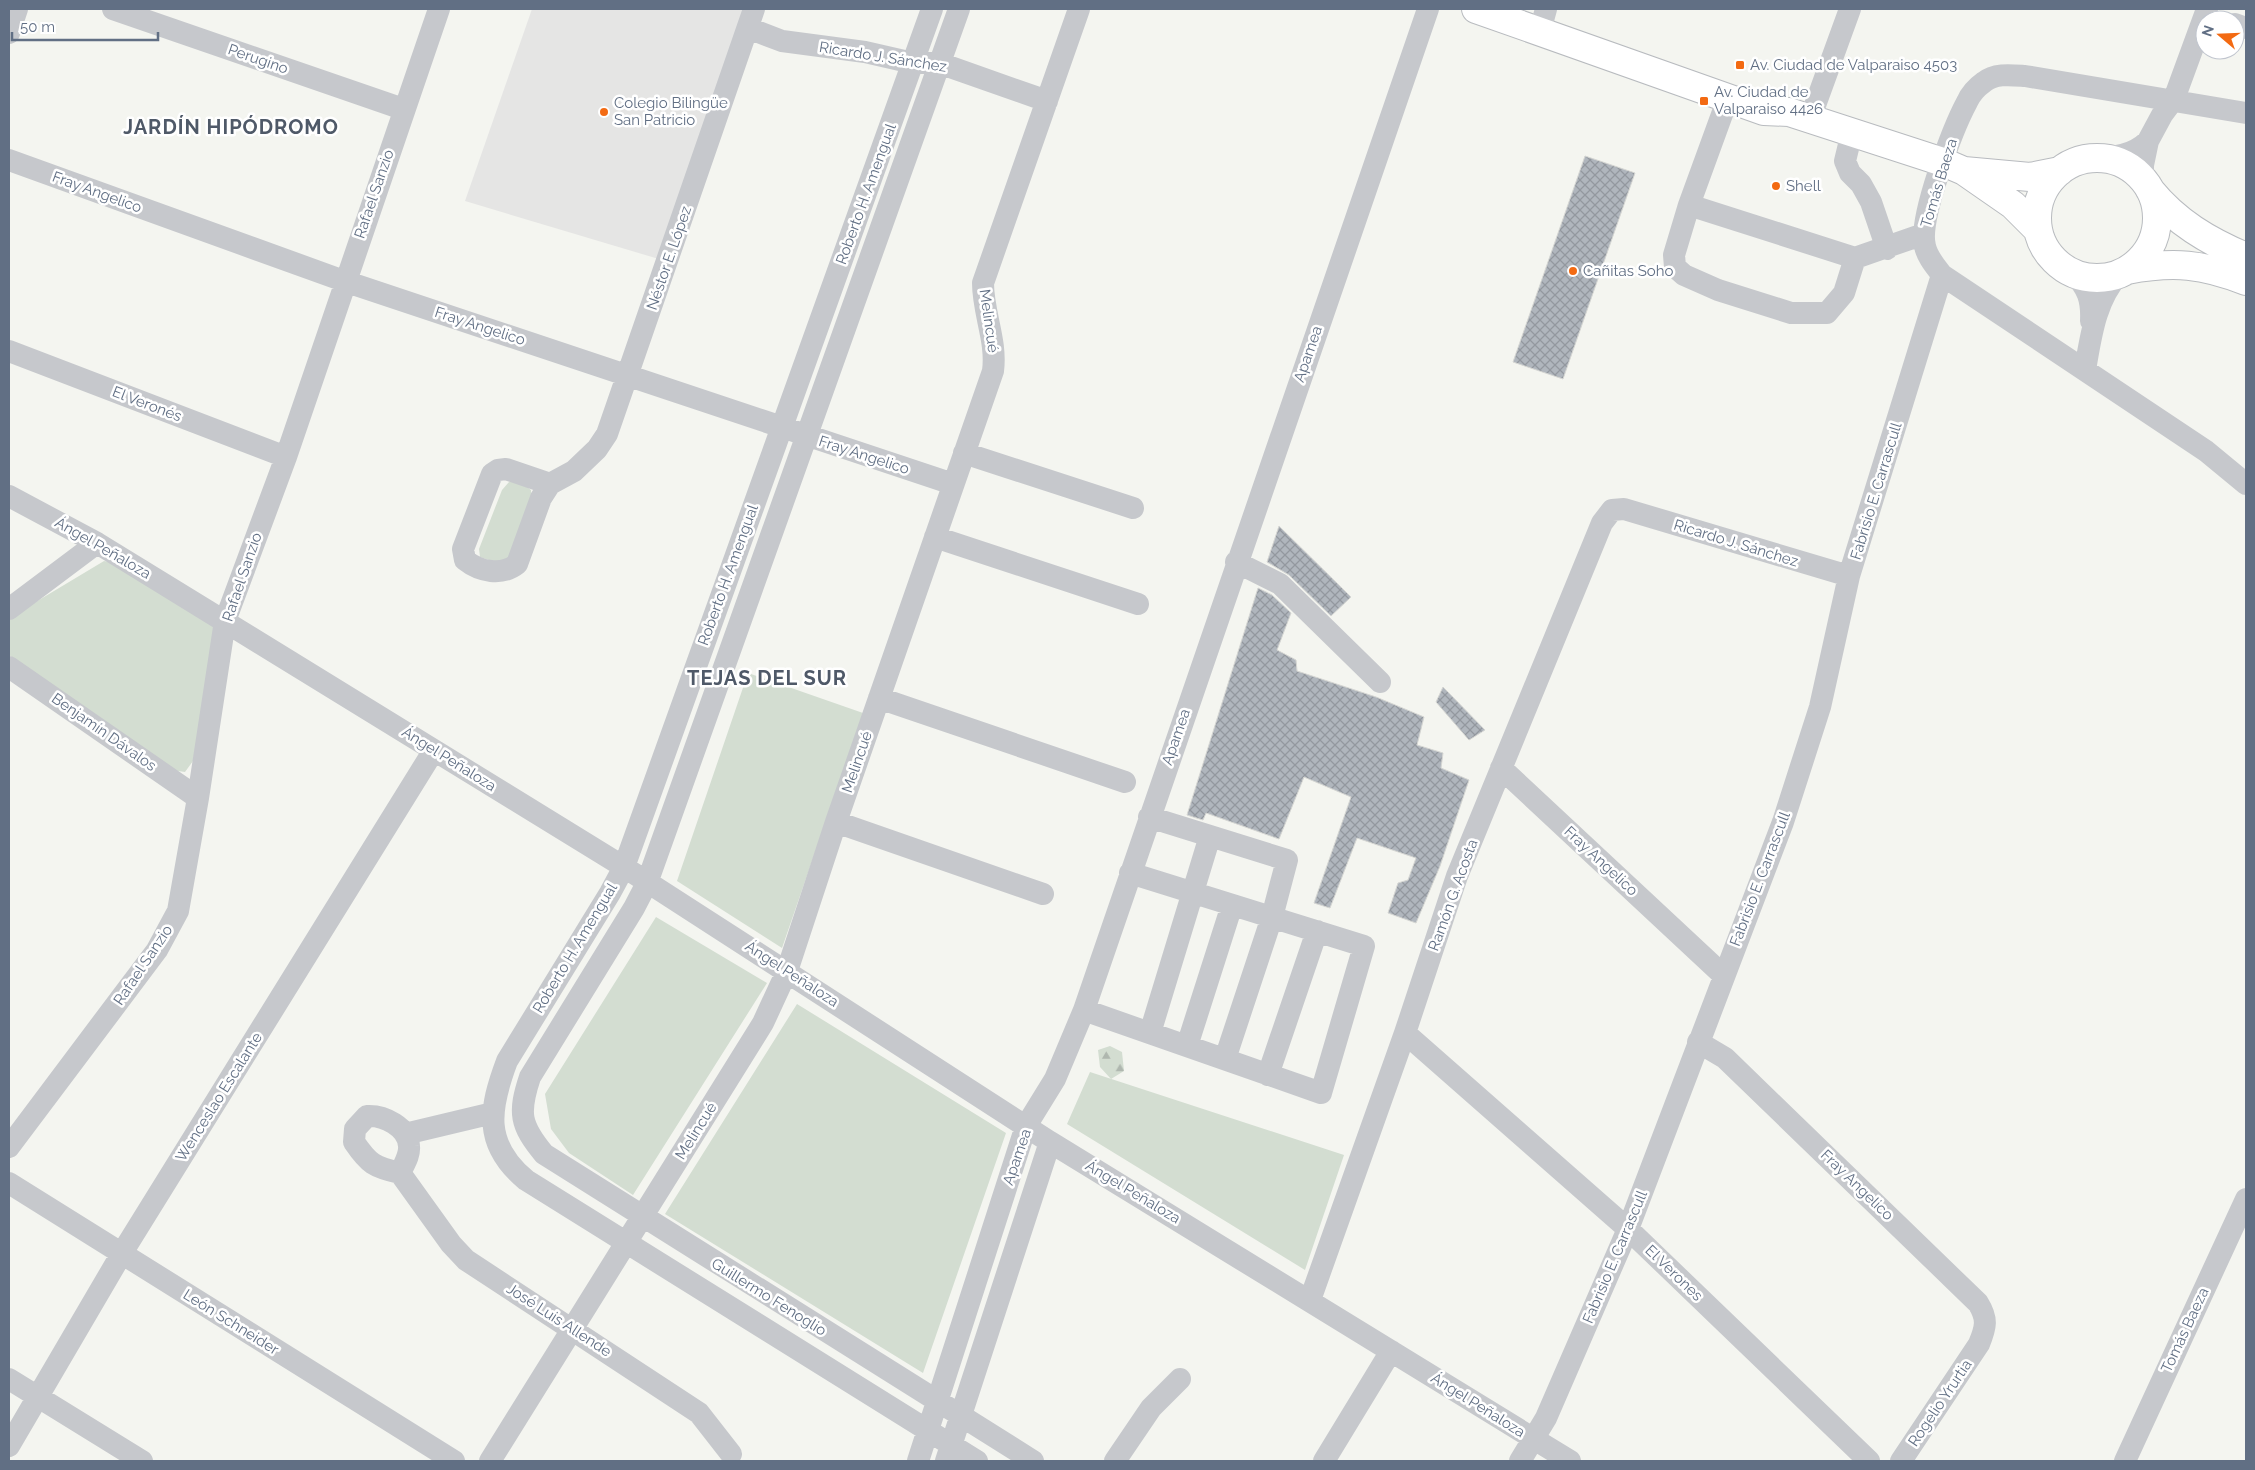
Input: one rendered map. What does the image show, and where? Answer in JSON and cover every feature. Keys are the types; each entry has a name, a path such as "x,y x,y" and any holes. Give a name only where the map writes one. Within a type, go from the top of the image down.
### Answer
{"main road":[{"path":"1476,9 1539,16 1769,95 1800,115"},
{"path":"1539,16 1728,98 1764,111 1800,115 1954,166 2030,177 2060,171 2076,162 2094,158 2121,163 2145,183 2180,221 2212,242 2246,257"},
{"path":"1954,166 2013,205 2038,230 2050,256 2073,273 2091,278 2160,264 2193,265 2246,281"},
{"path":"2038,230 2037,211 2042,193 2060,171"},
{"path":"2123,272 2142,258 2154,238 2157,215 2155,204 2145,183"}],"street":[{"path":"9,33 17,9"},
{"name":"Perugino","path":"113,9 403,108"},
{"name":"Rafael Sanzio","path":"9,1147 157,950 170,929 178,910 198,798 225,621 286,457 403,108 439,9"},
{"name":"Roberto H. Amengual","path":"493,1119 498,1085 507,1061 624,867 932,9"},
{"name":"Roberto H. Amengual","path":"522,1117 523,1099 530,1077 634,908 647,883 959,9"},
{"name":"Melincué","path":"490,1461 763,1023 787,971 836,822 993,370 995,354 983,302 983,283 1079,9"},
{"name":"Apamea","path":"918,1461 1026,1126 1055,1079 1084,1010 1236,562 1428,9"},
{"path":"1800,115 1850,9"},
{"name":"Ricardo J. Sánchez","path":"751,18 782,41 865,52 913,63 939,63 1046,100"},
{"name":"Néstor E. López","path":"550,484 574,471 597,449 607,434 629,376 751,18"},
{"path":"2145,183 2142,165 2148,141 2162,115 2174,99 2195,44"},
{"name":"Tomás Baeza","path":"2246,113 2174,99 2025,76 1997,76 1985,81 1967,101 1954,166 1929,207 1924,234 1924,246 1942,275 2206,451 2246,484"},
{"path":"1728,98 1688,205 1674,256 1675,267 1684,275 1710,286 1791,313 1828,313 1844,293 1855,258"},
{"path":"1852,132 1845,161 1850,173 1862,184 1871,202 1887,249"},
{"path":"2094,158 2124,155 2140,148 2148,141"},
{"name":"Fray Angelico","path":"9,160 344,281 953,484"},
{"path":"1688,205 1855,258 1887,249 1924,234"},
{"path":"2084,370 2091,333 2102,299 2123,272"},
{"path":"2073,273 2090,294 2091,333"},
{"name":"Fabrisio E. Carrascull","path":"1520,1461 1546,1418 1628,1229 1783,822 1820,707 1849,576 1942,275"},
{"name":"El Veronés","path":"9,351 286,457"},
{"path":"964,453 1133,508"},
{"path":"498,470 506,470 550,484 541,498 517,564 508,571 498,572 473,566 465,560 463,549 492,474 498,470"},
{"name":"Ángel Peñaloza","path":"9,496 97,543 624,867 1050,1142 1570,1461"},
{"name":"Ricardo J. Sánchez","path":"1624,509 1849,576"},
{"name":"Ramón G. Acosta","path":"1310,1300 1405,1033 1457,876 1602,523 1612,510 1624,509"},
{"path":"935,537 1138,604"},
{"path":"9,609 97,543"},
{"path":"1236,562 1280,584 1380,682"},
{"name":"Benjamín Dávalos","path":"9,667 198,798"},
{"path":"879,698 1125,782"},
{"name":"Wenceslao Escalante","path":"9,1446 122,1254 434,750"},
{"name":"Fray Angelico","path":"1501,768 1724,975"},
{"path":"1149,817 1287,860 1272,917 1225,1059"},
{"path":"836,822 1043,894"},
{"path":"1150,1033 1210,836"},
{"path":"1084,1010 1321,1093 1364,946 1130,873"},
{"path":"1187,1046 1232,905"},
{"path":"1268,1075 1317,931"},
{"name":"El Verones","path":"1405,1033 1628,1229 1869,1461"},
{"name":"Fray Angelico","path":"1698,1042 1725,1058 1978,1303 1986,1315 1986,1327 1979,1344"},
{"path":"378,1115 395,1124 405,1134 410,1145 408,1156 400,1173 378,1168 366,1160 354,1142 355,1129 367,1116 378,1115"},
{"name":"Guillermo Fenoglio","path":"522,1117 528,1134 544,1154 642,1218 1034,1461"},
{"path":"405,1134 493,1119"},
{"name":"Guillermo Fenoglio","path":"493,1119 497,1145 510,1166 526,1180 928,1431 948,1453 976,1461"},
{"name":"Apamea","path":"948,1453 1050,1142"},
{"name":"José Luis Allende","path":"400,1173 451,1244 466,1260 573,1328 698,1413 731,1454"},
{"name":"León Schneider","path":"9,1183 454,1461"},
{"name":"Tomás Baeza","path":"2125,1461 2246,1199"},
{"name":"Rogelio Yrurtia","path":"1901,1461 1979,1344"},
{"path":"1324,1461 1392,1351"},
{"path":"9,1378 142,1461"},
{"path":"1115,1461 1151,1408 1180,1379"}],"shaded area":[{"name":"Colegio Bilingüe San Patricio","path":"532,9 745,9 662,260 465,201"}],"green space":[{"path":"517,479 531,490 531,499 511,557 504,565 480,557 479,549 502,490 509,482"},
{"path":"104,561 115,563 219,620 193,761 185,772 171,770 9,655 9,618"},
{"path":"748,673 863,713 782,948 677,881"},
{"path":"656,917 767,983 633,1195 569,1153 551,1129 545,1094"},
{"path":"797,1004 1006,1133 923,1373 665,1214"},
{"path":"1110,1046 1122,1052 1124,1071 1111,1079 1100,1067 1098,1050"},
{"path":"1090,1072 1344,1155 1305,1270 1067,1124"}],"building":[{"name":"Cañitas Soho","path":"1585,156 1635,173 1563,379 1513,362"},
{"path":"1279,526 1351,597 1331,616 1289,575 1267,562"},
{"path":"1258,588 1272,595 1291,613 1277,650 1296,660 1297,671 1376,697 1424,717 1417,745 1443,753 1441,768 1469,780 1440,866 1416,923 1388,913 1398,883 1408,880 1416,858 1357,838 1330,908 1314,903 1351,797 1304,777 1279,839 1206,813 1203,820 1187,815"},
{"path":"1443,687 1485,730 1469,740 1436,702"}],"place":[{"name":"Av. Ciudad de Valparaiso 4503","path":"1740,65"},
{"name":"Av. Ciudad de Valparaiso 4426","path":"1704,101"},
{"name":"Colegio Bilingüe San Patricio","path":"604,112"},
{"name":"Shell","path":"1776,186"},
{"name":"Cañitas Soho","path":"1573,271"}],"district":[{"name":"JARDÍN HIPÓDROMO","path":"231,127"},
{"name":"TEJAS DEL SUR","path":"767,678"}]}
